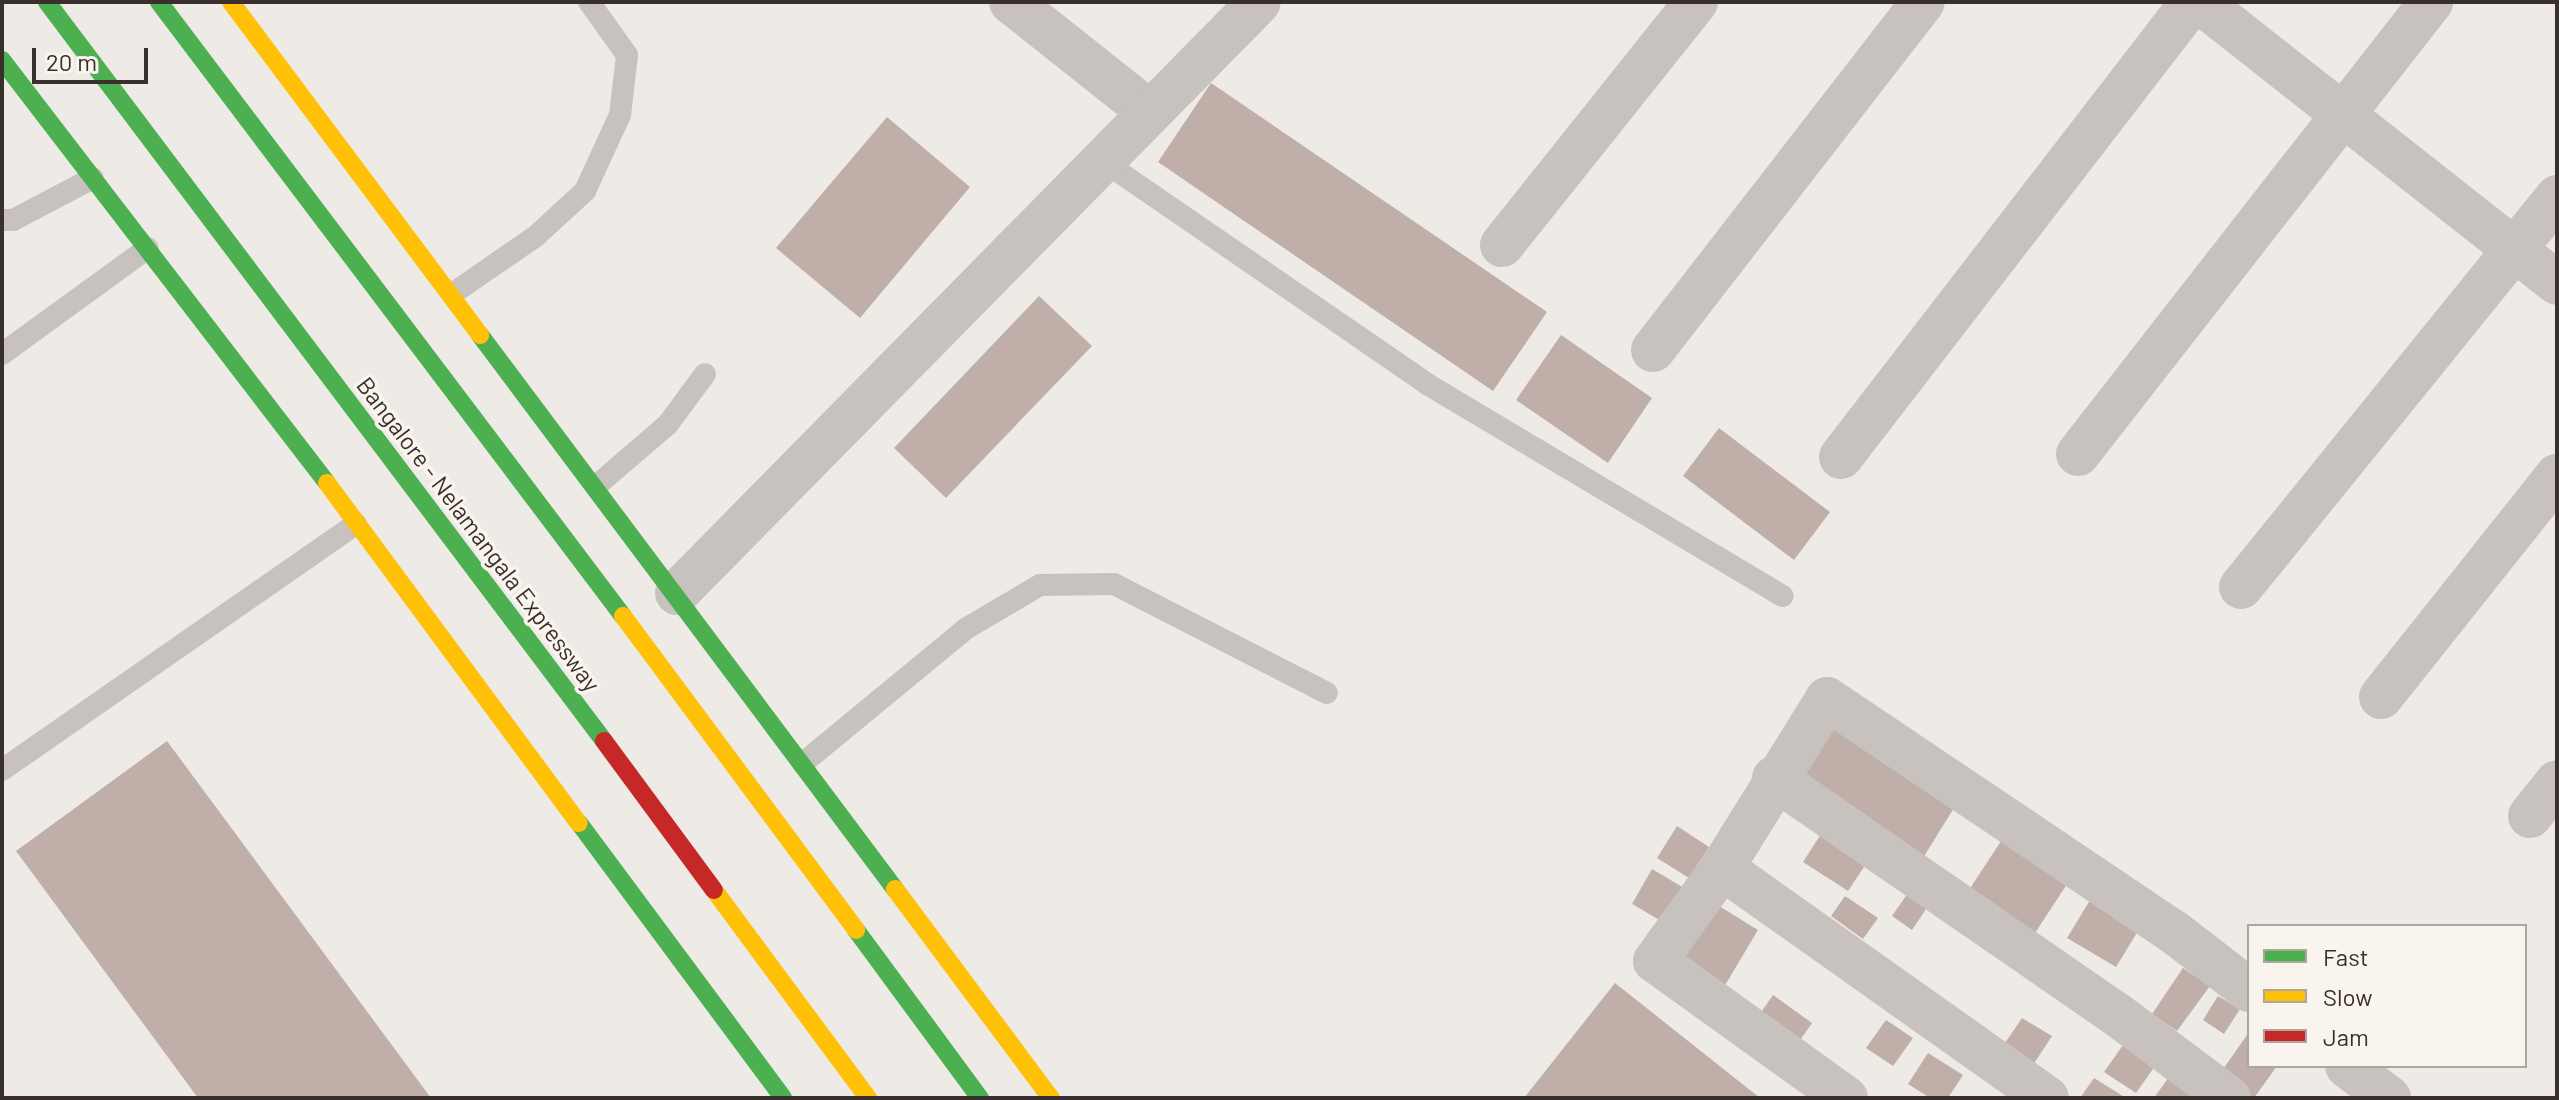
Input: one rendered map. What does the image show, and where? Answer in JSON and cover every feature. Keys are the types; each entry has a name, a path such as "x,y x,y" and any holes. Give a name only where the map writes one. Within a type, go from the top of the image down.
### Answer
{"main road":[{"name":"Bangalore - Nelamangala Expressway","path":"47,2 426,501 868,1098"},
{"path":"159,2 475,416 980,1098"},
{"path":"231,2 677,593 1051,1098"},
{"path":"2,60 356,524 783,1098"}],"street":[{"path":"1011,2 1150,112"},
{"path":"677,593 1259,2"},
{"path":"1502,245 1696,2"},
{"path":"1653,350 1923,2"},
{"path":"1841,457 2192,2"},
{"path":"2200,2 2557,283"},
{"path":"2078,454 2341,113 2431,2"},
{"path":"2241,587 2517,251 2557,197"},
{"path":"2381,697 2557,476"},
{"path":"1846,1098 1655,961 1722,868 1774,778 1827,699 2174,932 2247,988"},
{"path":"1774,778 2115,1013 2229,1098"},
{"path":"2530,816 2557,782"},
{"path":"1722,868 2047,1098"},
{"path":"2350,1068 2389,1098"}],"lane":[{"path":"452,294 536,236 585,191 620,115 627,55 589,2"},
{"path":"1103,161 1427,384 1783,596"},
{"path":"2,220 13,220 93,178"},
{"path":"2,354 148,248"},
{"path":"596,486 668,424 705,374"},
{"path":"2,770 356,524"},
{"path":"803,763 967,628 1040,585 1114,584 1327,693"}],"building":[{"path":"1211,83 1547,312 1493,391 1158,162"},
{"path":"887,117 970,187 860,318 776,248"},
{"path":"1039,296 1092,346 946,498 894,448"},
{"path":"1561,335 1652,398 1608,463 1516,400"},
{"path":"1719,428 1830,512 1794,560 1683,476"},
{"path":"1828,726 1957,803 1923,858 1795,781"},
{"path":"167,741 431,1098 198,1098 16,851"},
{"path":"1677,826 1709,847 1689,878 1657,858"},
{"path":"1823,831 1868,861 1848,891 1803,862"},
{"path":"2005,835 2071,878 2033,936 1967,893"},
{"path":"1652,869 1684,888 1663,922 1632,904"},
{"path":"1908,893 1928,906 1912,930 1892,916"},
{"path":"1845,896 1878,918 1863,939 1831,916"},
{"path":"2092,897 2141,926 2116,967 2067,938"},
{"path":"1714,903 1758,930 1721,992 1677,966"},
{"path":"2183,968 2210,986 2177,1031 2152,1014"},
{"path":"1615,983 1760,1098 1524,1098"},
{"path":"1773,995 1812,1023 1796,1046 1757,1018"},
{"path":"2218,996 2240,1009 2224,1034 2203,1020"},
{"path":"2022,1018 2052,1036 2031,1068 2001,1049"},
{"path":"1886,1020 1913,1038 1893,1066 1866,1048"},
{"path":"2247,1035 2247,1068 2276,1068 2254,1098 2219,1075"},
{"path":"2123,1045 2155,1066 2136,1093 2104,1072"},
{"path":"1928,1053 1963,1075 1948,1098 1930,1098 1908,1084"},
{"path":"2171,1074 2195,1098 2154,1098"},
{"path":"2094,1078 2126,1098 2080,1098"}],"traffic: fast":[{"path":"47,2 604,741"},
{"path":"159,2 623,616"},
{"path":"2,60 327,483"},
{"path":"480,335 895,889"},
{"path":"579,823 783,1098"},
{"path":"856,930 980,1098"}],"traffic: slow":[{"path":"231,2 480,335"},
{"path":"327,483 579,823"},
{"path":"623,616 856,930"},
{"path":"895,889 1051,1098"},
{"path":"714,890 868,1098"}],"traffic: jam":[{"path":"604,741 714,890"}]}
